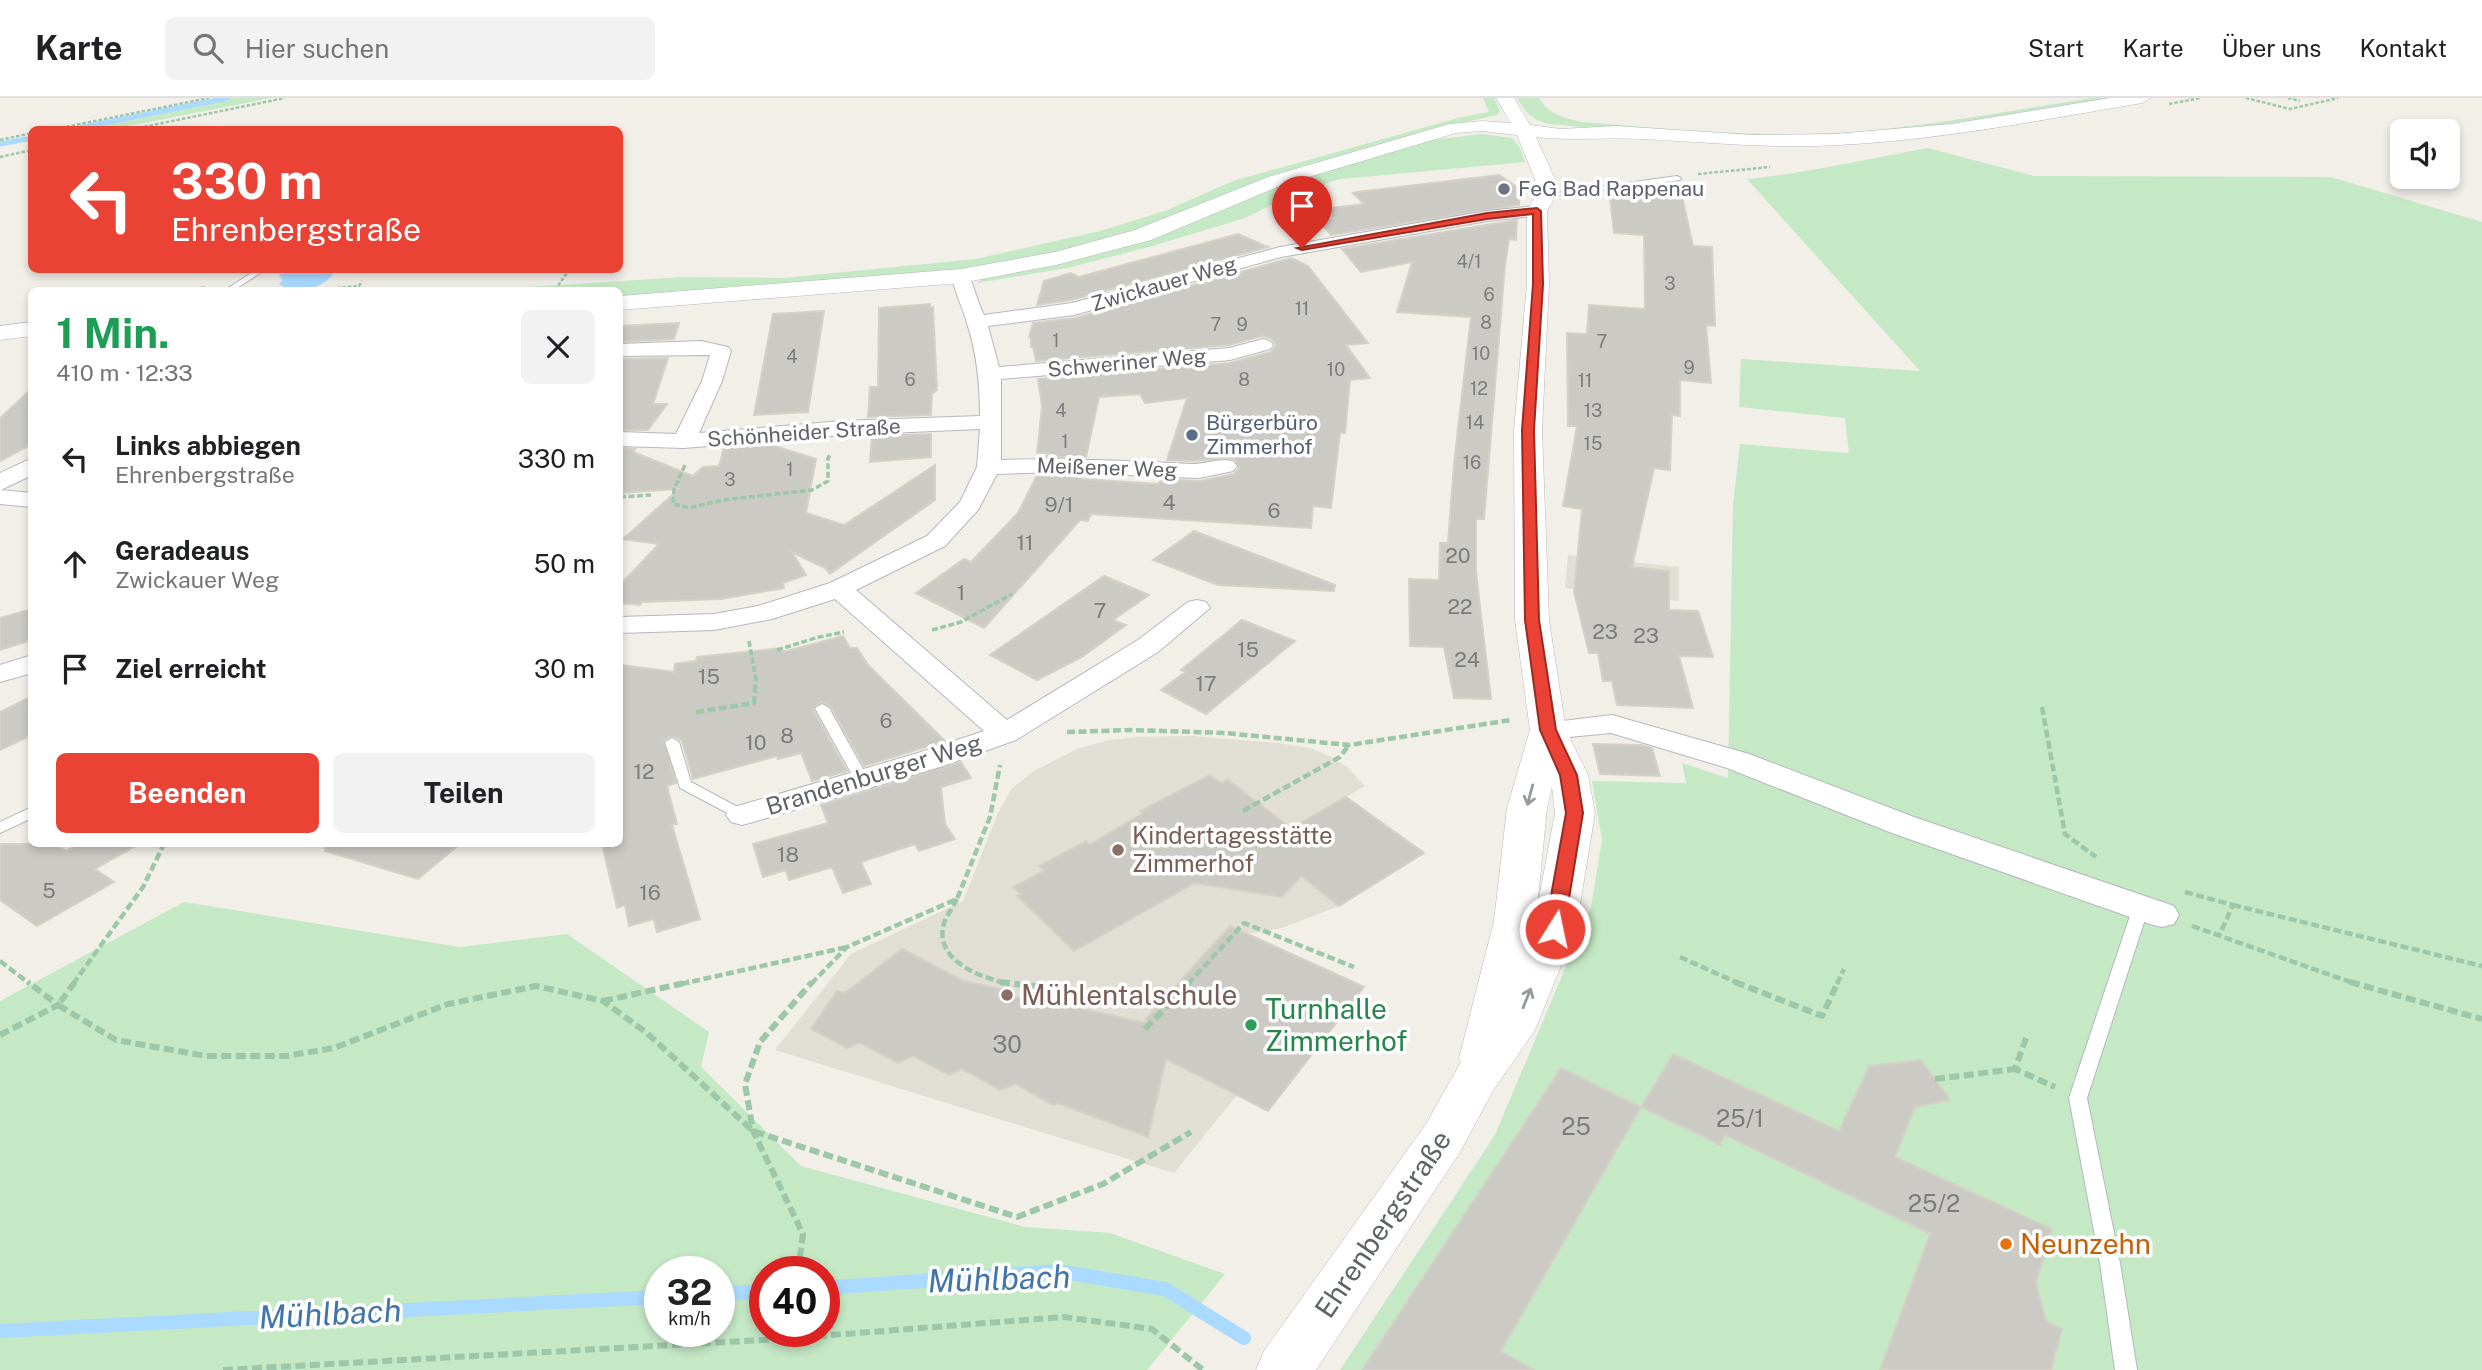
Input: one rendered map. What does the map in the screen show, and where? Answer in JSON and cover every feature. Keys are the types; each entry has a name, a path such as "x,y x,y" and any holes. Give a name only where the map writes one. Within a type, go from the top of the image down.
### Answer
{"street":[{"name":"Ehrenbergstraße","path":"1284,1370 1443,1138 1477,1076 1519,1018 1555,929 1575,813 1569,775 1547,722 1532,620 1528,430 1541,203 1545,179 1534,149 1505,98"},
{"path":"623,303 961,276 1045,261 1143,235 1275,181 1420,138 1474,132 1511,132 1521,128 1561,134 1640,133 1738,139 1835,140 1946,129 2142,98"},
{"name":"Zwickauer Weg","path":"976,322 1074,309 1280,252 1487,216 1541,203"},
{"path":"623,625 714,622 748,616 839,589 936,541 970,505 989,467 991,447 990,374 976,322 964,294 961,276"},
{"path":"0,333 28,330"},
{"name":"Schweriner Weg","path":"990,374 1230,355 1263,345"},
{"path":"623,350 701,347 721,351 691,441"},
{"name":"Schönheider Straße","path":"623,439 691,441 842,428 989,422"},
{"name":"Meißener Weg","path":"989,467 1056,465 1199,471 1225,467"},
{"path":"0,483 28,467"},
{"path":"0,497 28,500"},
{"name":"Brandenburger Weg","path":"839,589 1005,734"},
{"name":"Brandenburger Weg","path":"742,815 1005,734 1148,646 1197,608"},
{"path":"0,674 28,664"},
{"path":"1547,722 1612,724 1726,757 1903,825 2151,911"}],"lane":[{"path":"1541,203 1677,178"},
{"path":"234,287 256,273"},
{"path":"822,708 862,780"},
{"path":"671,741 685,785 742,815"},
{"path":"0,828 28,814"},
{"path":"2126,1370 2110,1263 2078,1098 2151,911"}],"path":[{"path":"70,126 209,98"},
{"path":"148,126 285,98"},
{"path":"2246,98 2290,109 2338,98"},
{"path":"2288,98 2301,102"},
{"path":"0,140 28,134"},
{"path":"0,157 28,151"},
{"path":"348,287 359,286 362,281"},
{"path":"691,441 674,489 673,504 689,508 723,500 812,489 828,481 828,458 842,436 842,428"},
{"path":"623,497 651,495"},
{"path":"777,650 813,641 829,633 849,632 850,639 858,643 896,638 970,618 1012,594"},
{"path":"696,712 754,703 758,688 753,667 753,648 749,639 748,616"},
{"path":"2042,708 2066,834 2098,859"},
{"path":"1171,1002 1014,987 983,977 962,965 948,952 943,927 990,817 1005,734 1132,730 1225,733 1349,745 1547,722"},
{"path":"1243,811 1340,757 1349,745"},
{"path":"0,1035 58,1005 143,887 163,847"},
{"path":"2184,892 2482,966"},
{"path":"603,1001 847,947 957,899"},
{"path":"2219,936 2233,905"},
{"path":"2151,911 2328,976 2482,1019"},
{"path":"1145,1030 1244,923 1354,967"},
{"path":"801,1256 803,1234 753,1131 746,1084 760,1042 821,972 847,947"},
{"path":"1680,957 1822,1016 1844,970"},
{"path":"0,961 58,1005 116,1040 206,1056 286,1056 334,1048 448,1004 536,986 603,1001 647,1033 753,1131 1017,1217 1103,1184 1191,1132"},
{"path":"2015,1069 2026,1038"},
{"path":"1935,1080 2015,1069 2078,1098"},
{"path":"840,1334 1064,1317 1152,1329 1203,1370"},
{"path":"223,1370 749,1341"}],"shaded area":[{"path":"1568,555 1679,567 1679,601 1565,588"},
{"name":"Mühlentalschule","path":"1191,736 1278,743 1310,748 1329,756 1347,767 1365,786 1346,797 1424,853 1339,906 1282,928 1248,934 1147,1049 1237,1095 1174,1173 775,1050 851,954 963,901 998,813 1012,788 1034,771 1077,749 1109,740"}],"green space":[{"path":"219,98 271,98 128,126 77,126"},
{"path":"1483,98 1494,98 1500,111 1497,115 1433,129 1272,175 1180,214 1111,239 1061,253 944,272 623,298 623,287 529,287 684,277 783,278 976,259 1100,231 1165,211 1233,181 1458,118 1489,112"},
{"path":"1517,98 1539,98 1552,112 1582,122 1728,133 1802,134 1902,127 2092,98 2124,98 1919,131 1851,136 1775,137 1549,124 1530,115"},
{"path":"1482,134 1512,138 1520,148 1525,162 1341,179 1300,191 1245,218 1149,247 1067,268 977,283 984,276 1045,265 1270,187 1423,141"},
{"path":"1928,148 2034,176 2331,177 2482,222 2482,1370 1340,1370 1495,1135 1591,907 1602,840 1592,781 1686,783 1682,763 1728,778 1733,504 1740,444 1849,453 1845,418 1739,407 1741,359 1920,371 1747,179"},
{"path":"184,902 460,947 567,934 709,1032 701,1067 801,1166 1025,1227 1110,1233 1225,1274 1147,1370 0,1370 0,1001"}],"water":[{"path":"333,273 327,281 312,287 284,287 279,284 283,280 279,275"}],"building":[{"path":"1499,175 1520,189 1519,205 1331,235 1318,220 1333,218 1323,209 1364,204 1353,193 1357,192"},
{"path":"1680,187 1693,246 1712,247 1715,326 1706,325 1711,383 1680,380 1680,416 1672,415 1670,470 1654,468 1632,567 1669,571 1669,610 1698,611 1713,657 1679,656 1693,708 1617,705 1612,681 1603,681 1598,653 1589,653 1574,592 1582,509 1563,506 1577,426 1568,426 1567,333 1587,334 1589,305 1645,309 1644,235 1614,233 1610,199"},
{"path":"1517,220 1516,240 1509,239 1505,265 1484,519 1476,519 1476,572 1491,699 1454,698 1444,647 1410,646 1409,579 1439,580 1440,543 1448,543 1454,463 1471,317 1397,312 1412,262 1361,272 1342,249"},
{"path":"1238,234 1268,247 1071,300 1037,305 1044,281 1071,273 1079,277"},
{"path":"1291,258 1308,266 1368,343 1346,345 1370,378 1350,380 1345,433 1340,433 1331,508 1313,506 1311,528 1091,514 1088,521 1080,520 984,628 916,593 964,559 971,562 1018,513 1037,475 1083,476 1082,479 1159,484 1160,479 1200,481 1234,474 1239,468 1235,459 1228,458 1167,460 1187,398 1145,403 1140,394 1099,397 1086,457 1046,457 1048,453 1037,453 1042,406 1038,379 1230,363 1271,352 1276,345 1271,338 1262,336 1229,345 1036,361 1029,337 1033,323 1075,318"},
{"path":"930,304 930,308 933,307 937,390 932,394 931,415 868,417 870,387 878,387 879,308"},
{"path":"824,311 808,412 754,415 773,314"},
{"path":"679,323 674,339 623,342 623,326"},
{"path":"668,358 653,404 667,404 648,430 623,430 623,359"},
{"path":"28,392 28,446 0,461 0,418"},
{"path":"931,434 931,457 870,462 872,436"},
{"path":"768,444 816,459 806,513 844,525 935,465 935,500 830,574 825,568 792,552 806,575 783,583 784,588 721,599 642,602 640,605 623,603 623,582 659,544 623,539 679,489 623,493 623,448 635,449 633,452 693,476 703,467 719,466 724,447"},
{"path":"1194,531 1335,585 1334,591 1218,585 1153,560"},
{"path":"1104,576 1149,595 1113,620 1126,625 1082,657 1037,680 990,655"},
{"path":"28,610 28,641 0,650 0,618"},
{"path":"1242,620 1295,641 1206,714 1161,690 1185,672 1181,670"},
{"path":"843,636 850,648 857,648 869,666 945,741 864,766 831,707 821,702 813,709 847,771 812,781 801,753 778,759 777,756 693,779 682,741 673,736 664,740 676,783 667,786 677,824 672,825 700,919 657,932 654,919 629,926 625,905 617,908 603,847 623,847 623,665 674,672 675,664 696,661 697,657 782,648 783,652"},
{"path":"28,698 28,737 0,750 0,712"},
{"path":"1593,744 1641,745 1652,748 1660,776 1600,774"},
{"path":"961,762 971,778 941,787 945,824 955,839 919,851 915,844 861,862 871,884 843,893 832,867 789,880 786,870 763,877 753,844 828,823 821,805"},
{"path":"1210,775 1221,783 1228,780 1291,828 1346,797 1424,853 1339,906 1301,876 1282,897 1195,883 1074,951 1017,896 1021,894 1013,887 1044,871 1039,866 1086,841 1089,845 1143,813 1140,811"},
{"path":"0,844 59,847 66,851 74,847 134,847 95,869 114,882 37,926 0,900"},
{"path":"326,847 456,847 418,879 325,851"},
{"path":"1230,926 1364,987 1268,1111 1166,1059 1148,1137 1057,1103 1053,1105 1016,1084 1000,1090 962,1069 949,1075 913,1056 898,1063 860,1043 847,1048 811,1029 837,991 845,993 902,949 964,981 1005,990 999,994 1150,1024 1145,1020"},
{"path":"1673,1054 1839,1131 1869,1066 1921,1060 1950,1100 1915,1107 1895,1157 2052,1229 2036,1283 2046,1321 2062,1329 2051,1370 1880,1370 1930,1234 1725,1135 1720,1145 1641,1107"},
{"path":"1561,1068 1641,1107 1501,1351 1534,1370 1362,1370"}],"waterway":[{"path":"89,126 227,98"},
{"path":"0,144 28,139"},
{"name":"Mühlbach","path":"840,1287 1058,1271 1165,1289 1244,1338"},
{"name":"Mühlbach","path":"735,1293 749,1292"},
{"name":"Mühlbach","path":"0,1331 644,1298"}],"place":[{"name":"FeG Bad Rappenau","path":"1504,189"},
{"name":"Bürgerbüro Zimmerhof","path":"1192,435"},
{"name":"Kindertagesstätte Zimmerhof","path":"1118,850"},
{"name":"Mühlentalschule","path":"1007,995"},
{"name":"Turnhalle Zimmerhof","path":"1251,1025"},
{"name":"Neunzehn","path":"2006,1244"}],"route":[{"path":"1302,248 1487,216 1537,211 1538,284 1528,430 1532,620 1548,730 1569,775 1575,813 1555,929"}]}
